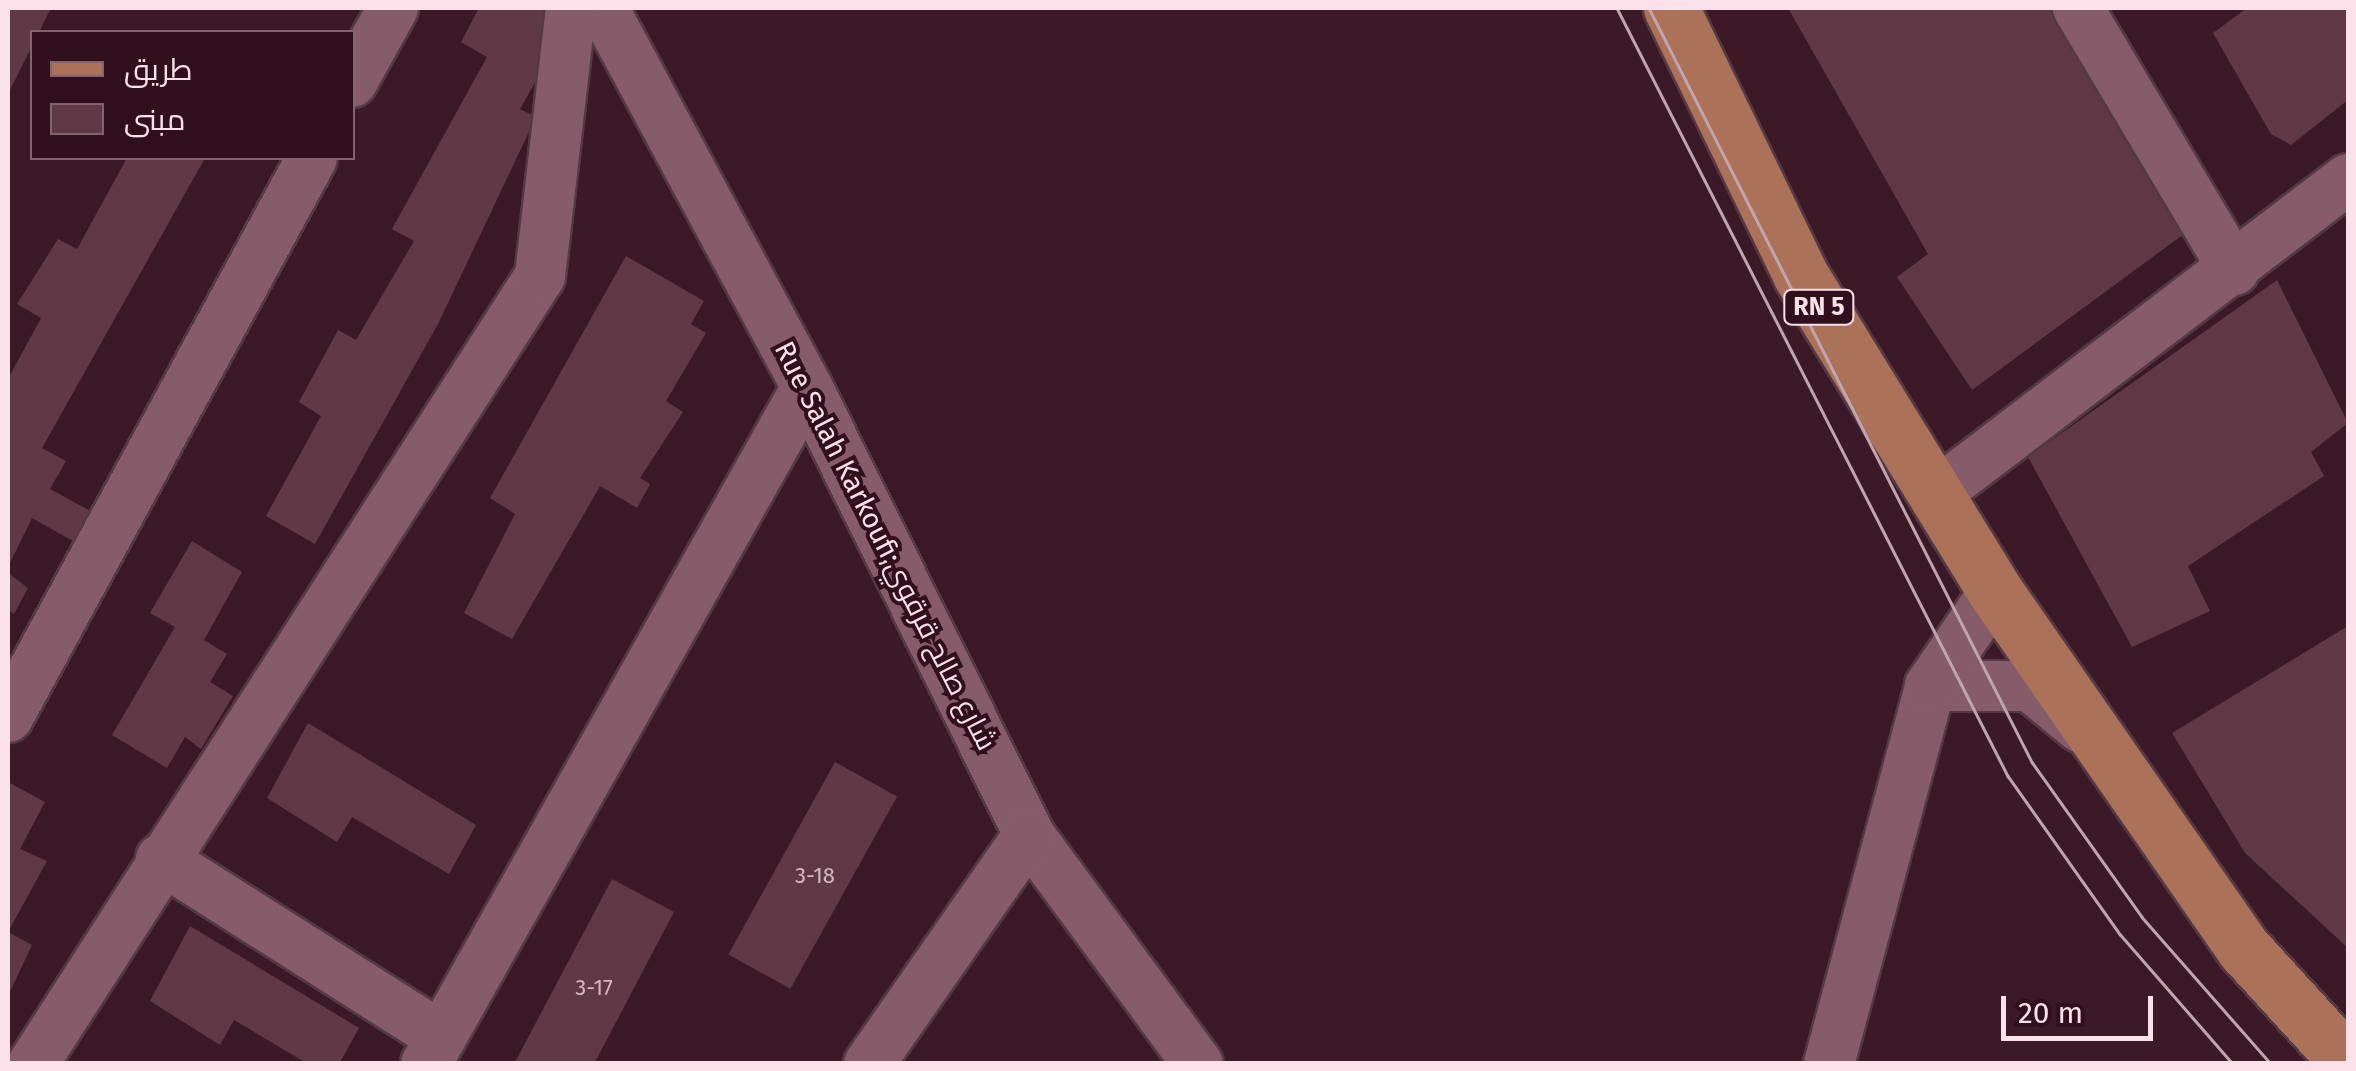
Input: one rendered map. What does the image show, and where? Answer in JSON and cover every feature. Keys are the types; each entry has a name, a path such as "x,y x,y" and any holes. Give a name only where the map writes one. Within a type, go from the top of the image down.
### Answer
{"main road":[{"name":"RN 5","path":"1671,8 1800,274 1994,592 2244,949 2348,1063"}],"street":[{"path":"355,77 393,8"},
{"path":"33,1064 540,276 571,8"},
{"name":"Rue Salah Karkoufi;شارع صالح قرقوي","path":"603,8 807,387 1030,835 1198,1064"},
{"path":"2078,8 2234,270"},
{"path":"8,717 311,160"},
{"path":"1934,494 2234,270 2348,179"},
{"path":"161,860 433,1050 807,387"},
{"path":"1829,1064 1930,686 1994,592"},
{"path":"1930,686 2030,686 2092,737"},
{"path":"869,1064 1030,835"}],"building":[{"path":"8,8 51,8 40,30 30,30 30,50 8,88"},
{"path":"479,8 554,8 561,36 520,109 536,117 439,322 315,544 266,516 321,416 299,402 338,330 356,340 414,241 392,229 487,57 461,42"},
{"path":"1788,8 2060,8 2192,228 1972,390 1897,277 1928,254"},
{"path":"2247,8 2348,8 2348,100 2291,145 2271,134 2213,33"},
{"path":"126,160 204,160 42,448 66,461 50,489 96,514 80,545 32,518 8,567 8,379 41,318 17,304 58,239 77,249"},
{"path":"626,256 704,301 691,324 706,333 666,401 683,412 640,478 650,484 637,508 600,486 512,639 464,613 515,514 490,498"},
{"path":"2277,280 2348,423 2311,452 2324,476 2188,566 2210,611 2132,647 2028,457"},
{"path":"192,541 242,572 204,640 227,654 210,682 233,696 201,749 185,737 167,768 112,735 175,627 150,613"},
{"path":"8,573 28,588 14,614 8,610"},
{"path":"2348,626 2348,948 2245,853 2172,733"},
{"path":"308,723 476,825 449,874 352,817 337,842 267,798"},
{"path":"835,762 897,796 790,989 728,954"},
{"path":"8,782 45,802 20,849 47,861 8,932"},
{"path":"612,879 674,912 594,1064 514,1064"},
{"path":"190,926 359,1028 339,1064 308,1064 234,1020 220,1045 150,1001"},
{"path":"8,932 32,945 8,996"}],"tram line":[{"path":"1617,8 2008,776 2120,934 2233,1064"},
{"path":"1649,8 2032,762 2142,917 2271,1064"}]}
